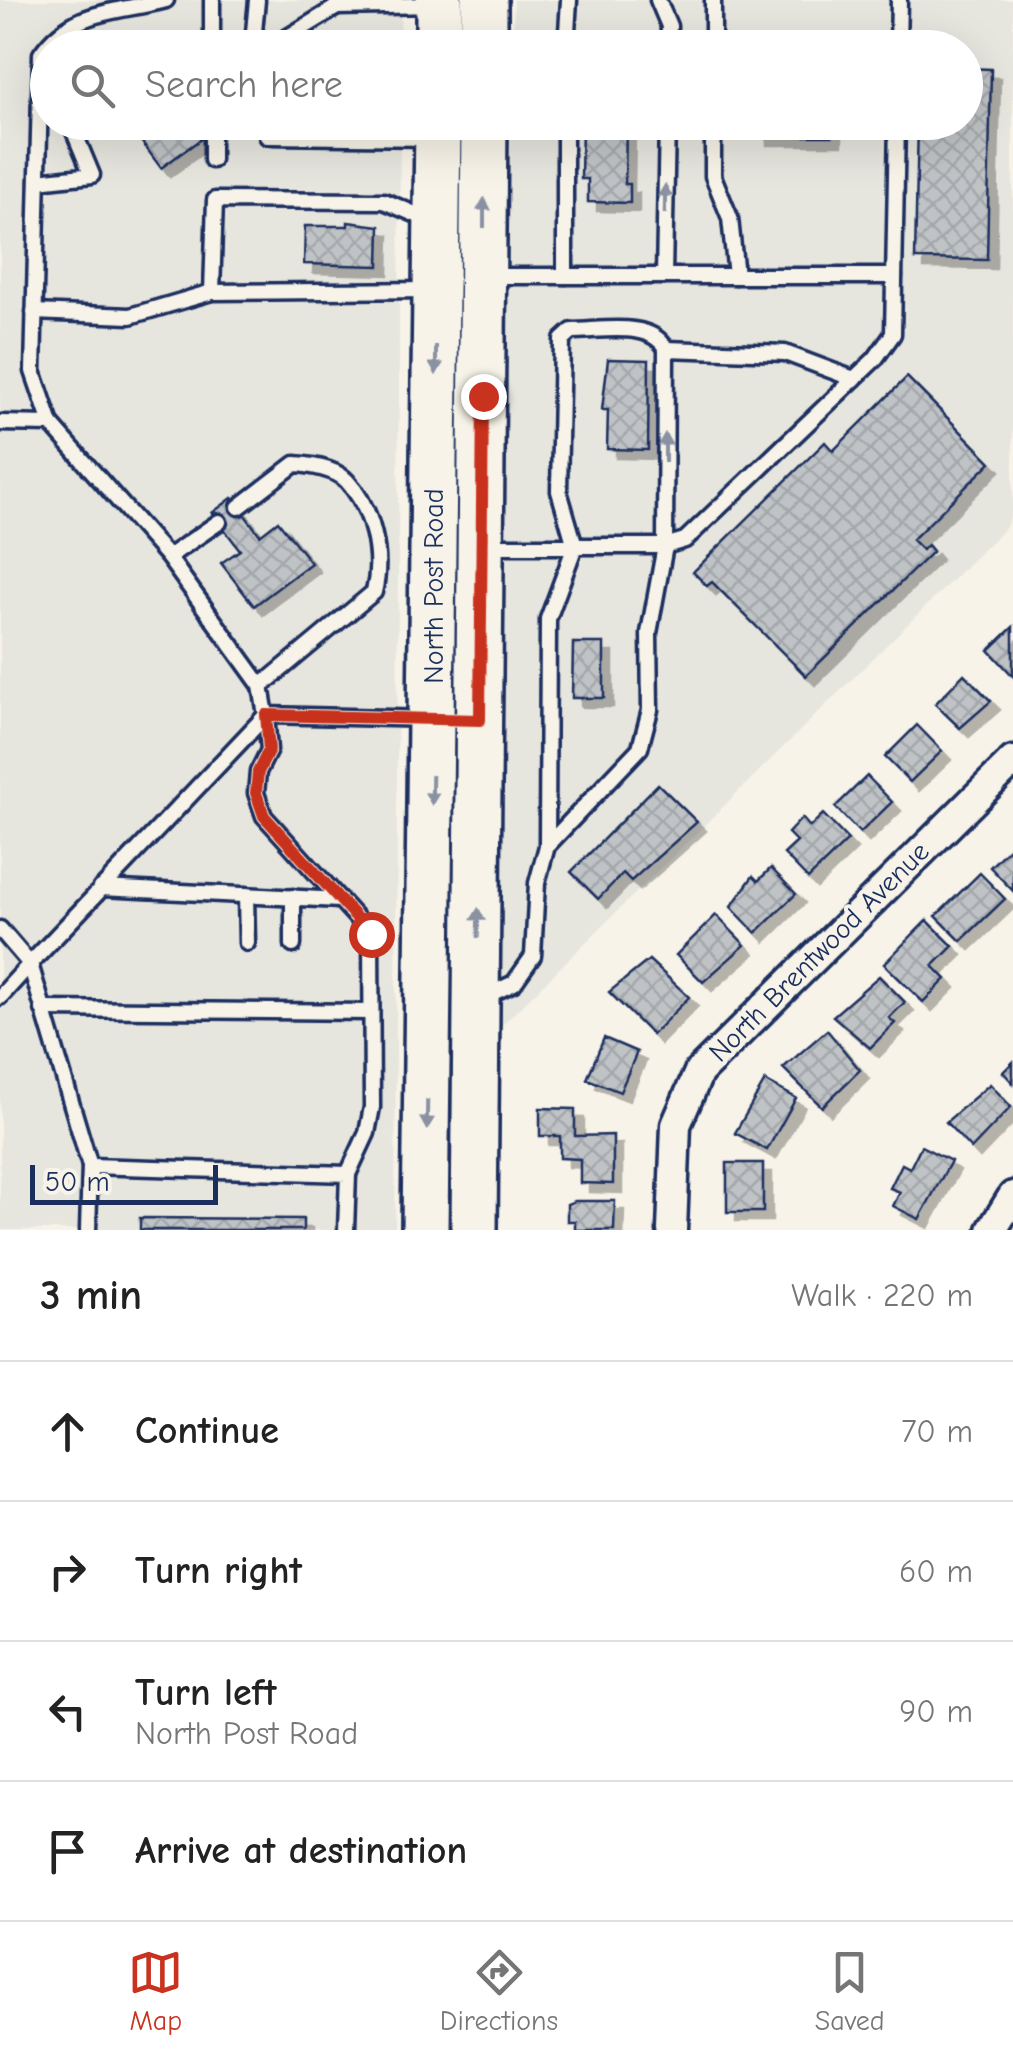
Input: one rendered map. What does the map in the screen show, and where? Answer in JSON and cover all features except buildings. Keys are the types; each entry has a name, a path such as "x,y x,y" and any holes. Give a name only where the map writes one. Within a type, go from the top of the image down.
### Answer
{"main road":[{"path":"484,0 484,30"},
{"name":"North Post Road","path":"438,140 437,290 458,546 480,720 474,1230"},
{"name":"North Post Road","path":"425,1230 434,720 458,546 483,276 484,140"}],"street":[{"name":"North Brentwood Avenue","path":"672,1230 676,1125 698,1072 1013,761"},
{"path":"992,1230 1013,1196"}],"lane":[{"path":"62,30 98,11 166,0"},
{"path":"212,0 212,30"},
{"path":"254,30 258,0"},
{"path":"567,30 569,0"},
{"path":"658,0 668,30"},
{"path":"713,0 713,30"},
{"path":"898,30 899,0"},
{"path":"296,30 337,3 439,18"},
{"path":"42,140 33,371 51,424 168,557 262,686 269,750 258,772 256,793 264,816 371,934 372,1107 368,1133 348,1174 346,1230"},
{"path":"38,181 92,175 77,140"},
{"path":"212,140 212,160"},
{"path":"565,276 566,140"},
{"path":"664,276 666,140"},
{"path":"713,140 713,176 730,218 736,276"},
{"path":"458,546 664,546 685,540 854,379 892,334 896,140"},
{"path":"212,292 215,200 384,201 438,223"},
{"path":"483,276 894,276"},
{"path":"34,312 130,316 212,292 437,290"},
{"path":"477,1000 514,983 533,956 537,883 548,846 548,619 576,546 560,491 562,340 572,331 648,332 660,338 666,349 664,546 649,634 650,710 640,748 548,846"},
{"path":"666,349 785,353 854,379"},
{"path":"0,424 51,424"},
{"path":"239,507 296,464 345,478 367,517 380,571 374,592 262,686"},
{"path":"168,557 219,522"},
{"path":"0,997 266,715 480,720"},
{"path":"102,888 340,900"},
{"path":"246,895 247,944"},
{"path":"293,898 293,945"},
{"path":"0,929 30,964 90,1166 88,1230"},
{"path":"248,995 248,1011"},
{"path":"43,1009 248,1011 292,1003 372,1012"},
{"path":"90,1166 348,1174"}],"shaded area":[{"path":"0,0 401,0 400,30 30,30 30,140 400,140 395,1230 0,1230"},
{"path":"514,0 1013,0 1013,510 1006,527 502,1025 490,1012 511,140 983,140 983,30 513,30"}],"route":[{"path":"371,934 264,816 256,793 258,772 269,750 266,715 480,720 483,396"}]}
